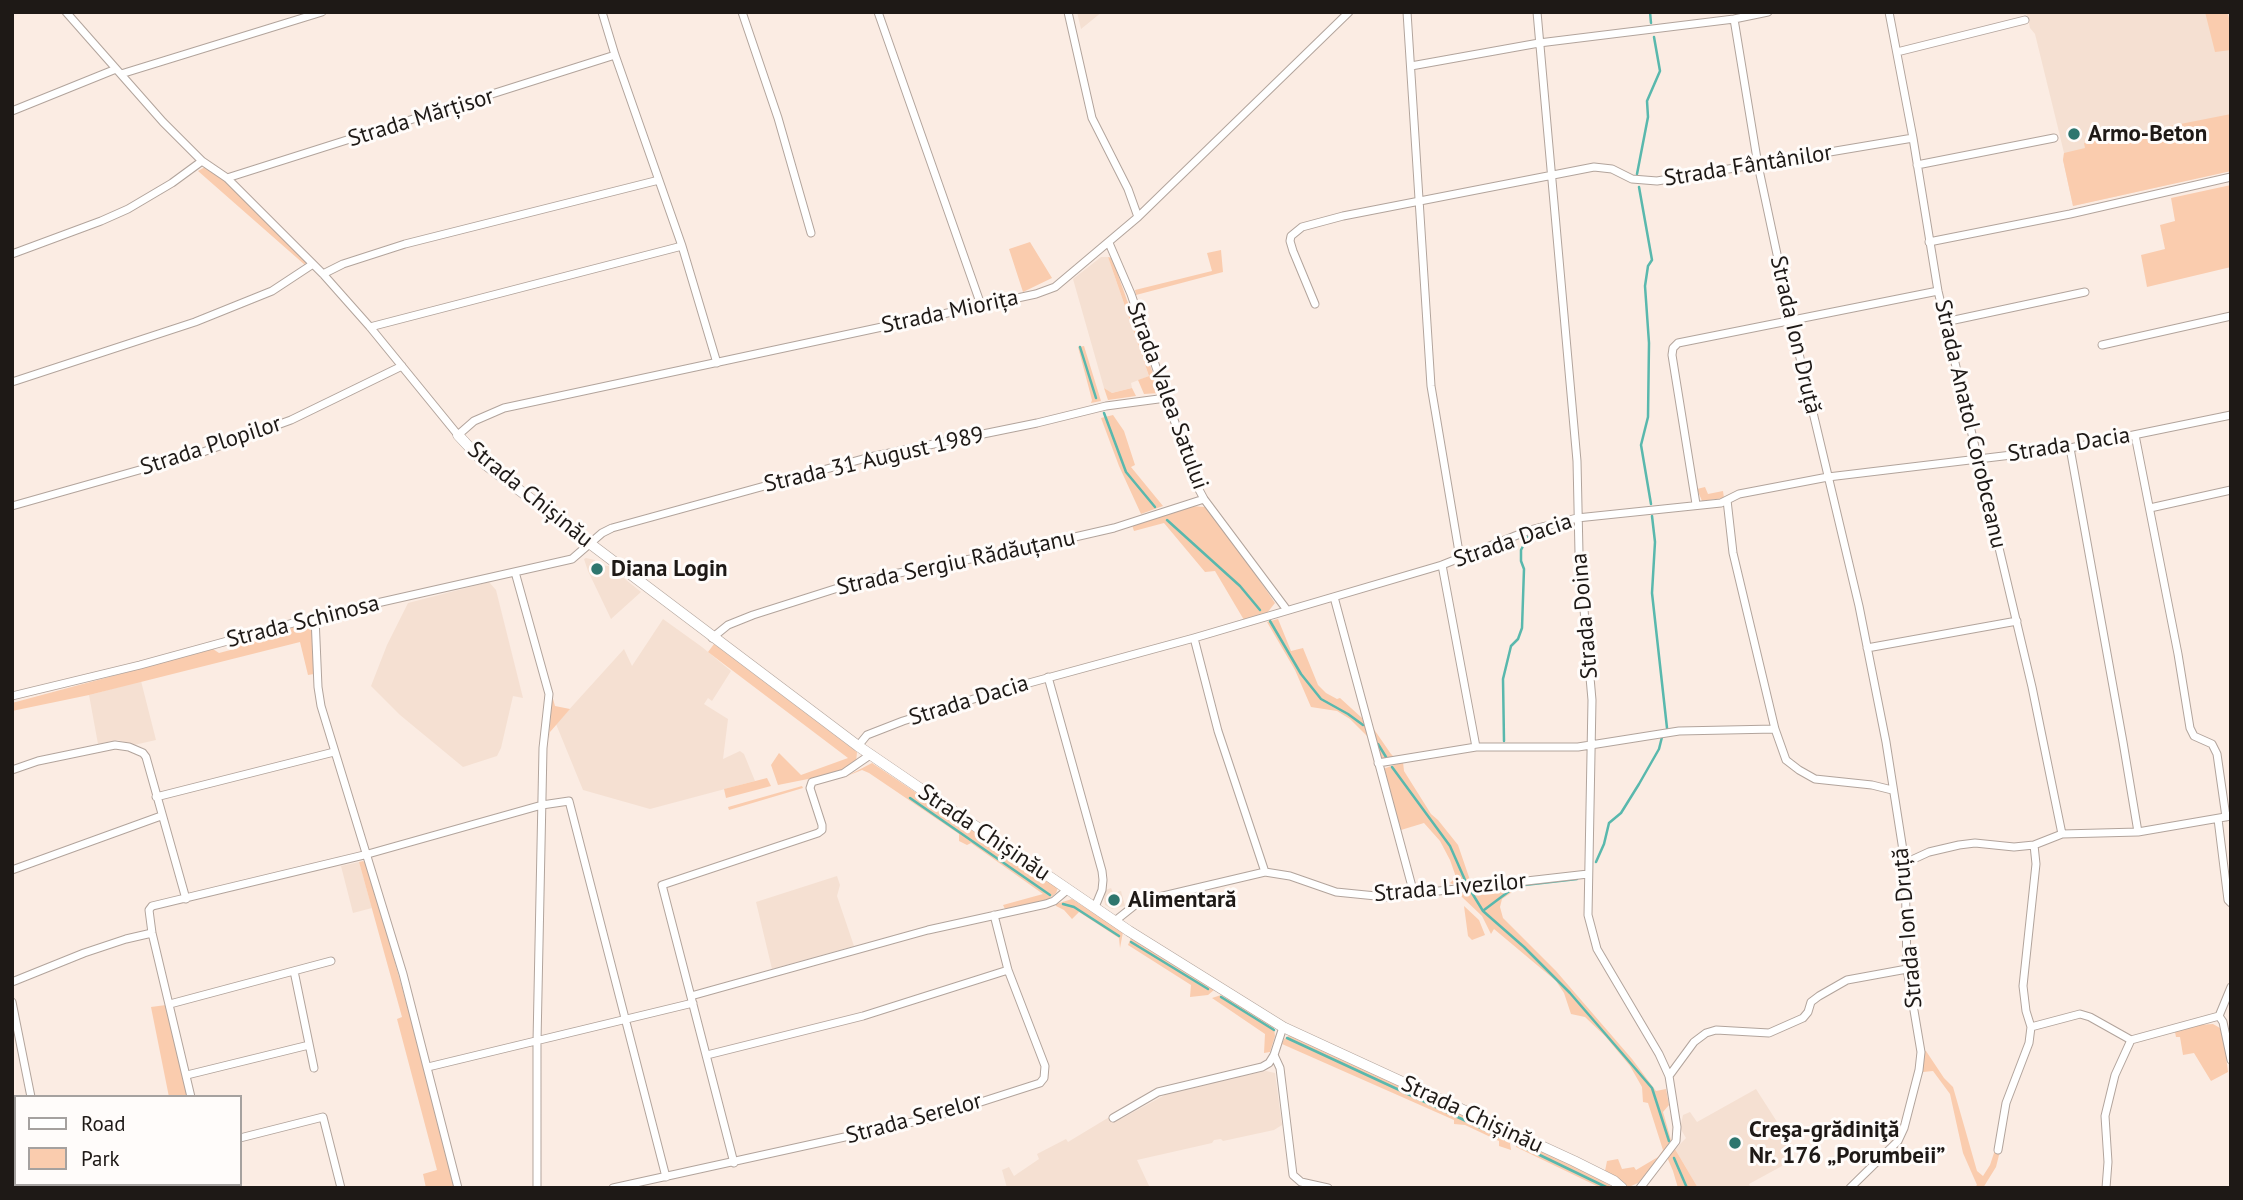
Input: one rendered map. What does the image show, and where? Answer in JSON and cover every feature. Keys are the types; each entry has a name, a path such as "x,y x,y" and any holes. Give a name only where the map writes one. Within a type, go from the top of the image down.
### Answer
{"street":[{"name":"Strada Chișinău","path":"66,12 163,122 202,161 227,178 323,274 486,465 712,638 870,755 1221,990 1283,1027 1574,1161 1614,1181 1622,1188"},
{"path":"12,111 118,72 322,12"},
{"path":"602,12 682,246 718,363"},
{"path":"743,12 778,118 811,233"},
{"path":"878,12 981,305"},
{"path":"1068,12 1092,118 1128,190 1138,217"},
{"name":"Strada Miorița","path":"458,435 474,421 503,408 1036,294 1055,287 1138,217 1349,12"},
{"path":"1407,12 1431,386 1460,558"},
{"name":"Strada Doina","path":"1536,12 1577,461 1577,518 1592,700 1588,915 1597,949 1669,1076 1678,1135 1640,1188"},
{"path":"1411,66 1539,44 1734,19 1768,12"},
{"name":"Strada Anatol Corobceanu","path":"1889,12 1938,291 2017,621 2062,834"},
{"name":"Strada Ion Druță","path":"1734,19 1758,165 1867,648 1893,782 1892,790 1905,863 1907,969 1921,1052 1912,1100 1899,1141 1850,1188"},
{"path":"1897,52 2025,20"},
{"name":"Strada Mărțisor","path":"227,178 615,55"},
{"name":"Strada Fântânilor","path":"1315,304 1290,241 1294,232 1302,228 1343,216 1604,167 1632,179 1657,181 1913,138"},
{"path":"1917,165 2054,138"},
{"path":"12,254 128,209 172,183 202,161"},
{"path":"1929,242 2070,214 2231,177"},
{"path":"323,274 343,264 405,244 659,180"},
{"name":"Strada Valea Satului","path":"1108,243 1131,294 1196,484 1204,499 1287,610"},
{"path":"370,327 682,246"},
{"path":"12,382 208,317 272,290 313,264"},
{"path":"1696,504 1672,355 1673,348 1678,343 1938,291"},
{"path":"1945,322 2085,292"},
{"path":"2102,345 2231,316"},
{"name":"Strada Plopilor","path":"12,506 203,452 291,420 402,366"},
{"name":"Strada 31 August 1989","path":"589,544 612,528 870,457 1106,406 1166,398"},
{"name":"Strada Dacia","path":"858,746 867,735 903,721 1442,565 1530,530 1577,518 1721,503 1739,494 1828,477 2070,448 2231,415"},
{"path":"2135,435 2190,728 2194,736 2208,740 2217,754 2225,817 2228,900 2231,902"},
{"path":"2070,448 2138,832"},
{"path":"2150,508 2231,490"},
{"name":"Strada Sergiu Rădăuțanu","path":"712,638 728,625 753,615 863,580 1114,528 1204,499"},
{"path":"1727,500 1733,553 1775,729 1786,760 1815,779 1872,785 1892,790"},
{"name":"Strada Schinosa","path":"12,696 140,665 315,617 572,559 589,544"},
{"path":"1442,565 1476,747"},
{"path":"515,572 549,694 543,748 537,1188"},
{"path":"1334,597 1414,894"},
{"path":"315,617 321,706 368,854 428,1067 458,1188"},
{"path":"1867,648 2017,621"},
{"path":"1194,638 1215,719 1265,872"},
{"path":"1048,677 1102,871 1102,890 1095,907"},
{"path":"1378,763 1476,747 1578,747 1679,731 1775,729"},
{"path":"12,770 75,752 115,745 139,750 146,757 186,899"},
{"path":"156,797 334,752"},
{"path":"734,1163 662,885 818,833 822,830 822,825 810,788 812,782 844,773 870,755"},
{"path":"191,1095 152,933 149,911 156,904 368,854 542,805 569,801 666,1177"},
{"path":"12,870 161,816"},
{"path":"1905,863 1928,852 1959,845 2034,845 2062,834 2138,832 2225,817"},
{"path":"1998,1150 2006,1103 2029,1043 2031,1027 2023,986 2036,864 2034,845"},
{"name":"Strada Livezilor","path":"1115,921 1146,900 1265,872 1290,876 1336,892 1386,897 1588,874"},
{"path":"428,1067 626,1020 928,930 1046,904 1068,890"},
{"name":"Strada Serelor","path":"613,1188 931,1118 1040,1083 1044,1078 1045,1066 1009,970 994,915"},
{"path":"12,982 84,953 152,933"},
{"path":"170,1004 331,961"},
{"path":"1669,1076 1694,1042 1706,1033 1769,1032 1803,1018 1811,1002 1847,980 1907,969"},
{"path":"707,1055 863,1016 1009,970"},
{"path":"293,971 314,1068"},
{"path":"2219,1016 2231,987"},
{"path":"12,1002 31,1095"},
{"path":"2031,1027 2080,1014 2131,1040 2219,1016"},
{"path":"2219,1016 2223,1022 2231,1060"},
{"path":"1113,1118 1158,1092 1262,1067 1269,1063 1274,1055 1283,1027"},
{"path":"2106,1188 2108,1162 2105,1116 2115,1075 2131,1040"},
{"path":"187,1075 309,1045"},
{"path":"1274,1055 1280,1068 1293,1175 1296,1180 1328,1188"},
{"path":"242,1137 323,1117 341,1188"}],"shaded area":[{"path":"1077,12 1102,12 1081,29"},
{"path":"2026,12 2231,12 2231,171 2073,206 2058,128 2035,34 2030,28"},
{"path":"1101,257 1108,257 1149,376 1131,383 1132,388 1112,393 1104,388 1073,279"},
{"path":"584,559 595,560 595,565 609,566 641,592 611,619 588,571"},
{"path":"489,582 496,590 523,698 513,696 497,756 463,767 400,715 371,686 408,603"},
{"path":"663,619 731,671 712,701 708,698 704,704 728,719 723,759 740,751 744,754 755,781 650,809 583,790 556,724 624,649 632,666"},
{"path":"141,681 156,740 134,745 118,740 98,744 89,695"},
{"path":"359,862 372,908 353,913 341,866"},
{"path":"837,876 840,885 837,896 854,946 772,969 756,902"},
{"path":"1111,888 1113,893 1121,891 1125,906 1112,909 1105,905 1106,890"},
{"path":"1266,1071 1275,1073 1282,1125 1274,1130 1223,1141 1214,1140 1212,1143 1137,1160 1150,1188 1007,1188 1002,1170 1009,1167 1014,1176 1039,1159 1037,1154 1066,1139 1068,1142 1111,1116 1115,1122 1174,1090"},
{"name":"Creşa-grădiniţă Nr. 176 „Porumbeii”","path":"1756,1089 1795,1150 1782,1166 1749,1184 1751,1188 1698,1188 1675,1149 1686,1138 1680,1128 1683,1115 1690,1112 1697,1122"}],"green space":[{"path":"2205,12 2227,12 2231,25 2231,50 2215,52"},
{"path":"2231,114 2231,171 2073,206 2063,160 2064,153 2085,148 2084,143"},
{"path":"205,167 225,181 306,262 305,265 198,171"},
{"path":"2231,185 2231,267 2147,287 2141,255 2165,249 2160,225 2175,221 2171,198"},
{"path":"1030,242 1052,278 1023,292 1009,249"},
{"path":"1221,250 1223,272 1136,295 1135,290 1212,271 1207,253"},
{"path":"1108,257 1112,258 1160,393 1144,394 1138,380 1149,376"},
{"path":"1084,346 1101,401 1091,403 1078,347"},
{"path":"1104,388 1112,393 1132,388 1136,396 1108,400"},
{"path":"1113,415 1124,431 1135,465 1131,467 1163,506 1141,514 1101,418"},
{"path":"1705,487 1708,494 1723,491 1724,498 1702,501 1697,489"},
{"path":"1191,506 1205,507 1211,512 1275,603 1267,613 1244,620 1215,571 1205,572 1164,523 1134,531 1132,525"},
{"path":"1278,619 1291,651 1303,648 1318,685 1326,693 1340,698 1362,718 1368,737 1350,719 1337,711 1311,707 1295,670 1267,622"},
{"path":"310,623 313,626 314,674 308,675 300,642 89,695 12,711 12,703 213,649 219,653 238,648 240,641"},
{"path":"714,644 857,752 856,763 833,774 778,785 771,765 779,753 801,775 848,758 708,652"},
{"path":"552,695 555,706 570,709 550,732 549,739"},
{"path":"1371,725 1391,754 1395,758 1381,759"},
{"path":"1403,762 1404,771 1431,814 1458,845 1471,883 1450,883 1456,877 1450,860 1440,841 1424,823 1401,830 1383,769"},
{"path":"872,763 1058,888 1056,893 1046,901 1006,911 1003,905 1043,894 971,843 967,845 959,841 959,834 869,773 862,770 847,776"},
{"path":"767,778 771,786 726,798 724,789"},
{"path":"802,786 803,788 729,810 728,807"},
{"path":"363,861 368,865 446,1146 454,1188 426,1188 423,1174 437,1170 397,1019 402,1017 359,862"},
{"path":"1517,884 1518,888 1502,899 1500,907 1503,918 1556,971 1656,1091 1666,1089 1669,1105 1663,1112 1671,1140 1666,1150 1638,1183 1631,1186 1626,1186 1605,1171 1607,1161 1618,1159 1622,1169 1634,1167 1636,1170 1658,1157 1663,1150 1648,1103 1643,1102 1642,1087 1630,1066 1585,1017 1571,1014 1564,993 1556,981 1494,929 1491,934 1482,916 1460,893"},
{"path":"1072,899 1123,932 1120,948 1119,938 1079,912 1072,919 1056,906"},
{"path":"1464,906 1479,920 1485,935 1472,940 1468,936"},
{"path":"1131,938 1214,990 1208,995 1190,997 1191,985 1128,945"},
{"path":"1221,995 1269,1022 1274,1028 1275,1036 1270,1052 1264,1053 1265,1034 1212,998"},
{"path":"166,1005 187,1095 169,1095 151,1007"},
{"path":"2213,1024 2220,1028 2223,1034 2228,1072 2211,1081 2194,1053 2183,1055 2180,1037 2176,1037 2175,1032 2197,1025"},
{"path":"1290,1035 1509,1137 1511,1150 1499,1146 1499,1141 1465,1125 1454,1124 1454,1120 1282,1044"},
{"path":"1923,1050 1953,1087 1977,1171 1983,1176 1995,1150 2000,1151 1996,1167 1983,1188 1974,1188 1977,1185 1963,1153 1950,1094 1933,1071 1923,1072"},
{"path":"1516,1140 1586,1171 1614,1188 1601,1188 1516,1147"},
{"path":"1675,1149 1698,1188 1678,1188 1667,1157"}],"waterway":[{"path":"1650,12 1651,23"},
{"path":"1637,174 1648,117 1647,101 1660,71 1654,37"},
{"path":"1639,187 1652,260 1648,266 1645,286 1649,343 1648,417 1641,445 1651,504"},
{"path":"1080,347 1096,398"},
{"path":"1104,413 1126,472 1155,507"},
{"path":"1652,516 1655,542 1652,593 1667,728"},
{"path":"1167,520 1240,586 1260,610"},
{"path":"1504,741 1503,679 1511,646 1518,639 1522,628 1524,569 1521,550 1528,537"},
{"path":"1270,621 1301,674 1321,699 1363,725"},
{"path":"1596,862 1609,823 1621,813 1639,784 1659,749 1662,737"},
{"path":"1378,744 1386,757"},
{"path":"1392,767 1450,846 1465,880"},
{"path":"910,798 1050,895"},
{"path":"1484,910 1516,886 1577,879"},
{"path":"1472,893 1483,911 1570,993 1652,1088 1669,1141"},
{"path":"1063,904 1074,907 1119,936"},
{"path":"1131,942 1208,989"},
{"path":"1221,997 1274,1030"},
{"path":"1287,1038 1505,1139"},
{"path":"1519,1145 1608,1188"},
{"path":"1674,1158 1687,1188"}],"place":[{"name":"Armo-Beton","path":"2074,134"},
{"name":"Diana Login","path":"597,569"},
{"name":"Alimentară","path":"1114,900"},
{"name":"Creşa-grădiniţă Nr. 176 „Porumbeii”","path":"1735,1143"}]}
